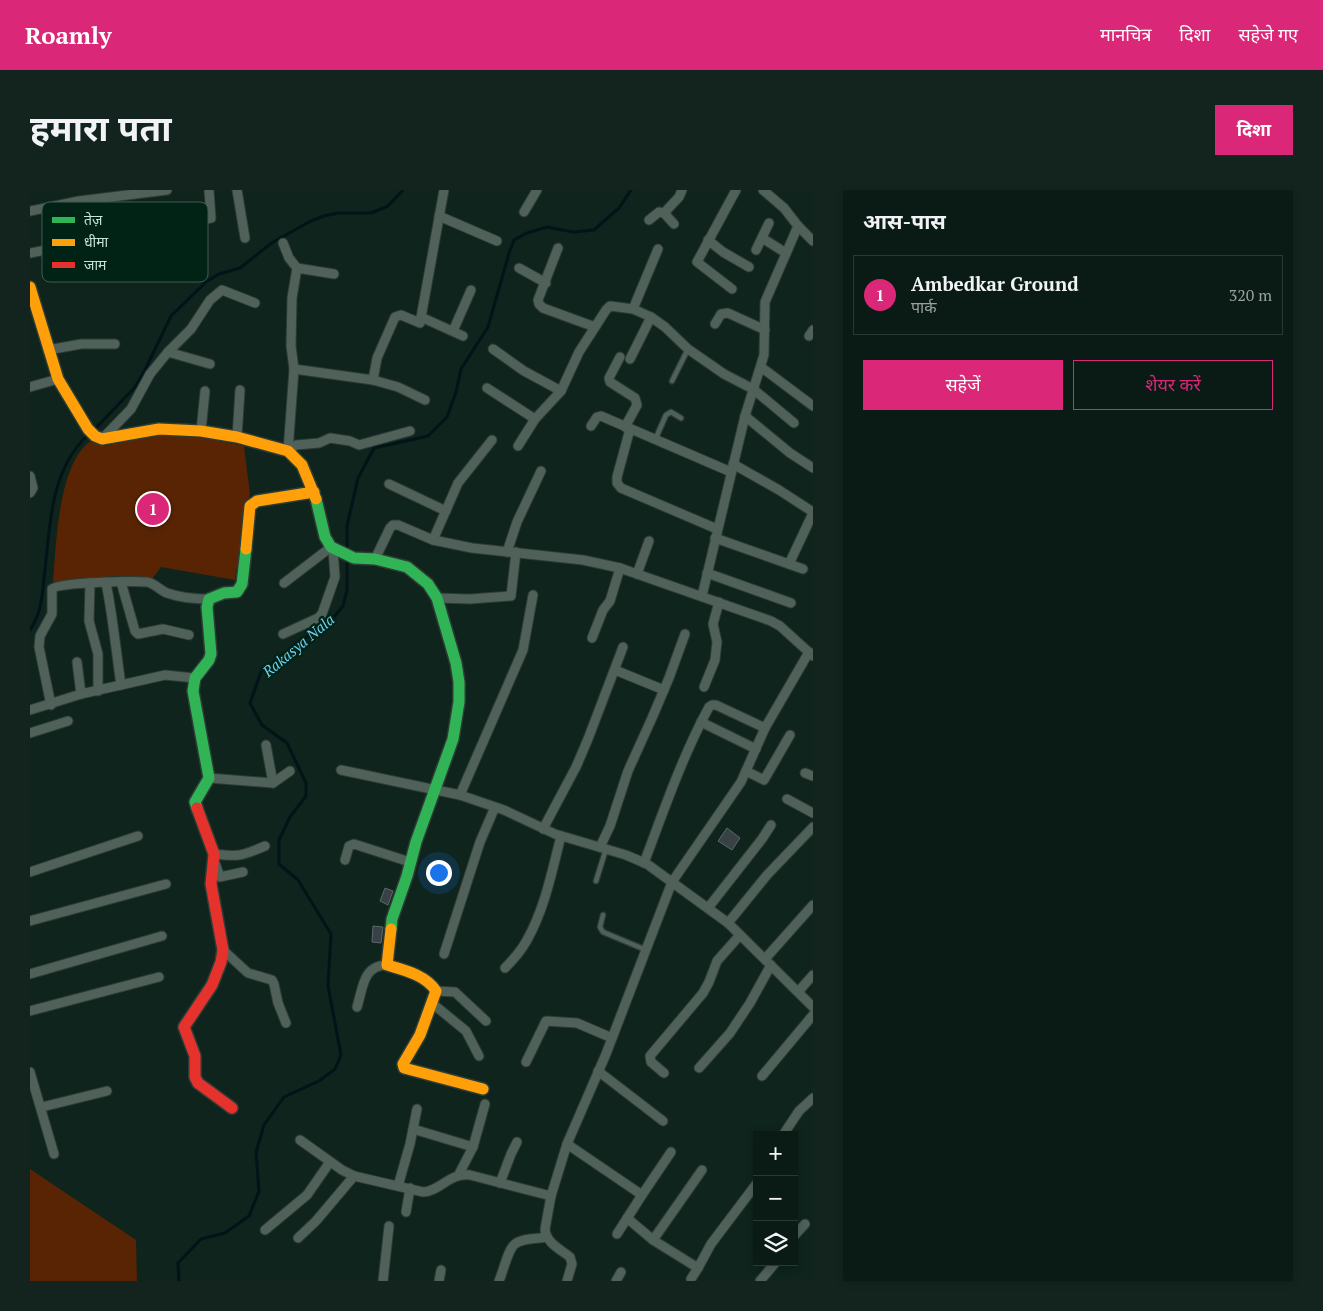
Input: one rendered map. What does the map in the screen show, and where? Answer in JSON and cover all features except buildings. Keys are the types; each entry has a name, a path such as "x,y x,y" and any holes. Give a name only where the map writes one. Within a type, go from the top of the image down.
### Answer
{"street":[{"path":"79,202 168,190"},
{"path":"208,218 210,218 209,190"},
{"path":"237,190 245,238"},
{"path":"373,380 378,358 395,317 401,315 420,323 444,190"},
{"path":"524,212 537,190"},
{"path":"649,220 660,212 664,213 679,197 682,190"},
{"path":"732,290 698,264 698,259 736,190"},
{"path":"763,190 784,208 798,226 812,238"},
{"path":"664,213 674,224"},
{"path":"439,216 496,240"},
{"path":"756,250 769,224"},
{"path":"702,596 745,416 764,355 765,302 798,226"},
{"path":"762,238 786,253"},
{"path":"708,240 723,252 749,267"},
{"path":"283,242 289,258 297,268 334,274"},
{"path":"558,248 538,300 539,304 543,308 595,328"},
{"path":"633,309 658,250"},
{"path":"288,451 294,369 291,336 292,298 297,268"},
{"path":"519,268 546,283"},
{"path":"30,287 58,379 95,435"},
{"path":"95,435 130,409 150,374 168,352 192,329 210,300 222,290 255,304"},
{"path":"452,331 471,290"},
{"path":"518,446 536,419 561,391 579,352 610,306 633,309 651,317 666,327 688,349 724,374 753,389 794,423"},
{"path":"715,324 721,314 728,312 764,330"},
{"path":"421,317 463,336"},
{"path":"651,317 610,378 610,382 635,398 638,406 628,428 617,483 621,488 716,533 803,569"},
{"path":"48,350 81,344 115,344"},
{"path":"492,349 524,371 561,391"},
{"path":"168,352 210,364"},
{"path":"761,367 813,406"},
{"path":"294,369 373,380 398,387 425,400"},
{"path":"30,387 58,379"},
{"path":"487,388 536,419"},
{"path":"200,431 205,390"},
{"path":"237,437 240,390"},
{"path":"591,426 594,420 601,416 655,440 732,468 780,490 813,513 788,564"},
{"path":"745,416 790,453 813,468"},
{"path":"95,435 159,429 200,431 237,437 288,451 302,465 314,492 325,537 333,549 335,577 322,614 318,618 283,634"},
{"path":"288,451 296,445 319,443 330,438 350,441 359,445 410,431"},
{"path":"433,540 458,483 492,440"},
{"path":"437,598 470,599 511,596 512,552 517,522 541,471"},
{"path":"30,476 33,488 30,493"},
{"path":"389,484 446,510"},
{"path":"51,705 39,647 40,636 52,614 52,589 54,587 90,583 149,582 165,592 187,599 208,599 224,593 237,592 242,584 249,510 252,503 257,500 314,492"},
{"path":"376,559 393,525 398,525 433,540 472,548 583,560 620,568 771,621 780,626 811,654 766,728 740,782 672,882 612,1038 567,1144 551,1196 545,1229 547,1238 570,1257 572,1264 566,1281"},
{"path":"638,574 649,541"},
{"path":"333,549 350,557 376,559 407,567 428,584 437,598 456,663 459,682 459,702 453,739 392,919 387,965"},
{"path":"284,583 333,549"},
{"path":"592,638 603,610 610,601 620,568"},
{"path":"707,573 791,603"},
{"path":"121,582 135,631 138,634 163,629 189,635"},
{"path":"90,583 89,621 98,654 98,691"},
{"path":"106,583 114,626 114,640 121,685"},
{"path":"460,795 523,650 533,595"},
{"path":"208,599 211,654 196,678 193,691 209,778 196,797 195,802 220,877 243,872"},
{"path":"704,687 716,660 717,642 713,624 719,602"},
{"path":"603,848 628,771 664,690 685,634"},
{"path":"544,829 576,768 623,647"},
{"path":"77,662 81,694"},
{"path":"615,670 664,690"},
{"path":"30,710 51,705 81,694 165,675 196,678"},
{"path":"644,863 662,812 709,707 712,704 716,704 766,728"},
{"path":"30,733 68,721"},
{"path":"701,722 756,749"},
{"path":"746,771 764,780 790,735"},
{"path":"266,745 273,783"},
{"path":"341,770 460,795 495,807 561,836 603,848 644,863 728,923 813,1006"},
{"path":"209,778 273,783 290,772"},
{"path":"787,799 813,813"},
{"path":"444,954 480,842 495,807"},
{"path":"708,908 771,825"},
{"path":"728,923 767,875 813,827"},
{"path":"30,872 138,836"},
{"path":"505,968 527,941 548,890 561,836"},
{"path":"345,860 349,846 354,844 410,862"},
{"path":"214,858 242,856 266,846"},
{"path":"214,858 211,884 221,936 222,950 220,962 212,985 184,1027 194,1056 194,1078 232,1108"},
{"path":"30,920 166,884"},
{"path":"699,1068 730,1033 750,1003 768,962 813,905"},
{"path":"664,1073 651,1062 650,1056 703,993 722,953 740,935"},
{"path":"30,974 162,936"},
{"path":"222,950 248,973 272,980 286,1023"},
{"path":"358,1007 367,974 374,967 387,965 410,972 433,985 436,991 433,1004 420,1035 402,1066 483,1088"},
{"path":"798,992 813,976"},
{"path":"30,1011 159,977"},
{"path":"436,991 454,992 486,1021"},
{"path":"433,1004 466,1032 480,1056"},
{"path":"762,1076 813,1015"},
{"path":"526,1062 546,1021 577,1023 612,1038"},
{"path":"598,1071 663,1121"},
{"path":"30,1072 42,1107 54,1154"},
{"path":"42,1107 107,1092"},
{"path":"786,1131 799,1111 813,1098"},
{"path":"459,1174 472,1147 485,1104"},
{"path":"398,1186 417,1109"},
{"path":"413,1129 472,1147"},
{"path":"300,1140 330,1162 354,1176 398,1186 427,1192 459,1174 470,1175 551,1196"},
{"path":"500,1183 510,1154 517,1142"},
{"path":"567,1144 642,1194"},
{"path":"617,1234 671,1152"},
{"path":"265,1230 308,1195 330,1162"},
{"path":"653,1240 702,1170"},
{"path":"298,1238 316,1221 354,1176"},
{"path":"406,1212 410,1188"},
{"path":"691,1280 710,1244 753,1188"},
{"path":"627,1218 653,1240 698,1268"},
{"path":"798,1232 805,1224"},
{"path":"383,1281 389,1226"},
{"path":"500,1281 514,1244 547,1238"},
{"path":"760,1281 773,1266"},
{"path":"440,1281 441,1270"},
{"path":"616,1281 621,1272"}],"lane":[{"path":"672,380 688,349"},
{"path":"655,440 666,415 671,412 681,418"},
{"path":"596,881 603,848"},
{"path":"603,915 600,927 602,932 646,950"}],"shaded area":[{"path":"159,435 206,438 244,446 250,494 246,507 235,580 161,567 152,579 116,576 53,582 58,527 65,486 80,452 91,441 103,446"},
{"path":"30,1169 136,1240 137,1281 30,1281"}],"waterway":[{"path":"208,281 219,274 240,268 273,242 311,221 338,213 371,213 388,206 403,190"},
{"name":"Rakasya Nala","path":"347,551 347,526 358,478 374,448 428,436 447,417 456,392 461,369 488,327 514,240 527,233 547,227 573,232 594,230 619,208 631,190"},
{"path":"94,430 135,387 171,316 206,282"},
{"path":"30,630 41,601 51,515 60,480 76,448 89,434"},
{"name":"Rakasya Nala","path":"179,1281 178,1263 201,1239 225,1233 249,1216 259,1191 256,1152 264,1125 284,1097 319,1081 335,1069 341,1055 328,986 331,934 298,880 279,864 279,840 290,817 306,796 306,783 287,743 262,725 250,703 261,672 296,644 322,627 343,606 347,590 347,558"}],"traffic: fast":[{"path":"316,499 325,537 331,547 354,558 375,559 407,567 428,584 437,598 456,663 459,682 459,702 453,739 416,842 407,876 392,919 391,929"},
{"path":"197,808 195,802 209,778 193,691 195,678 209,660 211,654 207,607 209,599 224,593 237,592 242,584 246,549"}],"traffic: slow":[{"path":"30,287 58,379 88,429 95,436 102,439 159,429 201,431 237,437 288,451 302,465 316,499"},
{"path":"246,549 250,506 257,501 314,492"},
{"path":"391,929 387,965 421,977 432,985 436,991 420,1035 403,1064 404,1068 483,1089"}],"traffic: jam":[{"path":"197,808 214,854 211,884 223,950 221,962 212,985 184,1027 195,1056 195,1077 198,1083 232,1108"}],"place":[{"name":"Ambedkar Ground","path":"153,509"}]}
